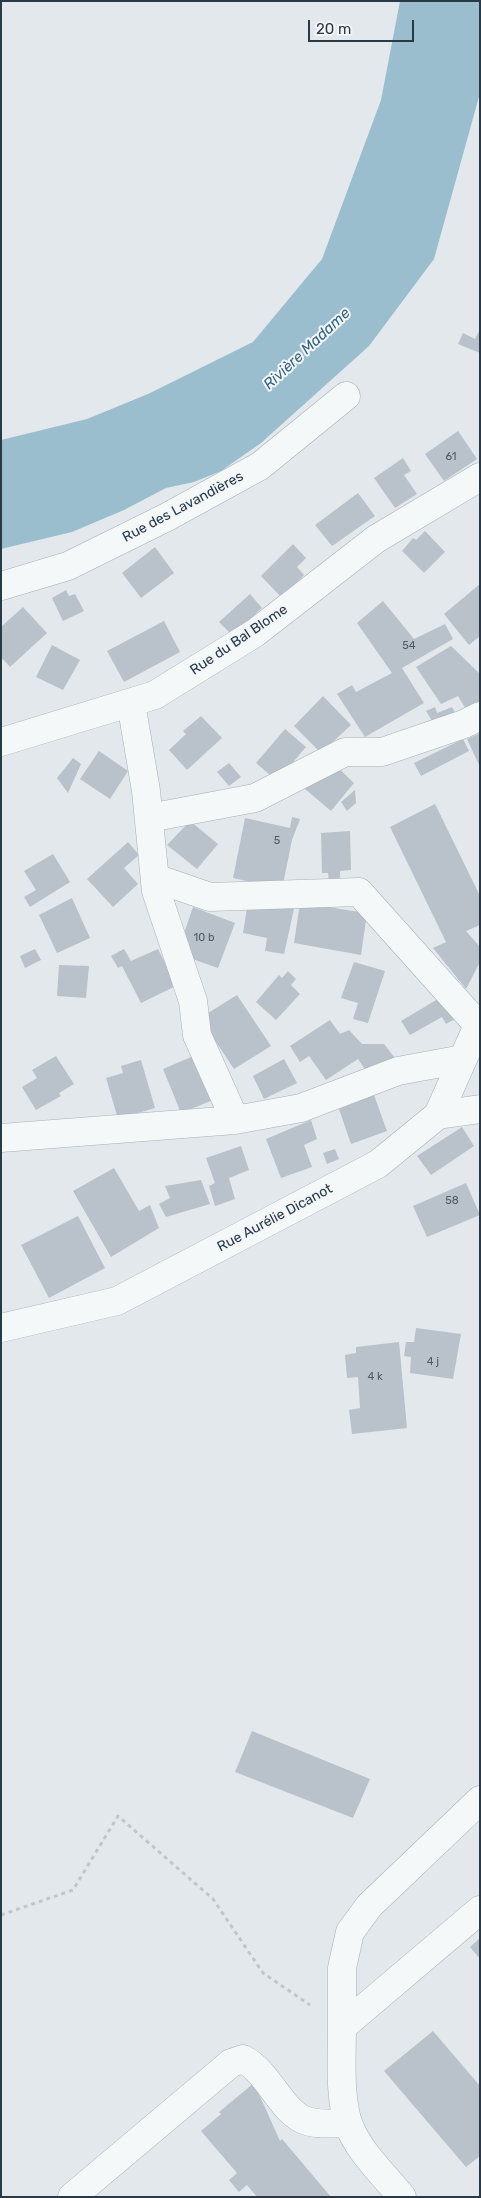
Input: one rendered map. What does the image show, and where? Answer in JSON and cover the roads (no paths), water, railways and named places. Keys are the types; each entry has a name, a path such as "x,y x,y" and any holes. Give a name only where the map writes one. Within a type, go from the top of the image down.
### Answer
{"street":[{"name":"Rue des Lavandières","path":"1,586 68,566 167,517 260,466 346,396"},
{"name":"Rue du Bal Blome","path":"1,742 155,695 255,633 376,540 480,477"},
{"path":"131,703 149,818 156,892 193,1001 197,1035 234,1120"},
{"path":"149,818 255,798 345,752 382,752 464,724 480,716"},
{"path":"155,878 210,897 359,892 479,1023"},
{"name":"Rue Aurélie Dicanot","path":"1,1328 117,1301 378,1164 438,1115 479,1023"},
{"path":"1,1138 234,1120 301,1108 398,1071 463,1059"},
{"path":"438,1115 480,1109"},
{"path":"402,2197 366,2155 348,2123 344,2094 342,1968 350,1932 369,1906 480,1800"},
{"path":"342,2027 480,1910"},
{"path":"72,2197 231,2063 243,2059 253,2064 293,2112 302,2119 312,2122 348,2123"}],"water":[{"name":"Rivière Madame","path":"400,1 480,1 480,93 434,259 369,346 261,443 221,471 194,482 166,488 124,510 72,532 1,549 1,440 87,419 148,394 253,342 322,259 381,100"}]}
